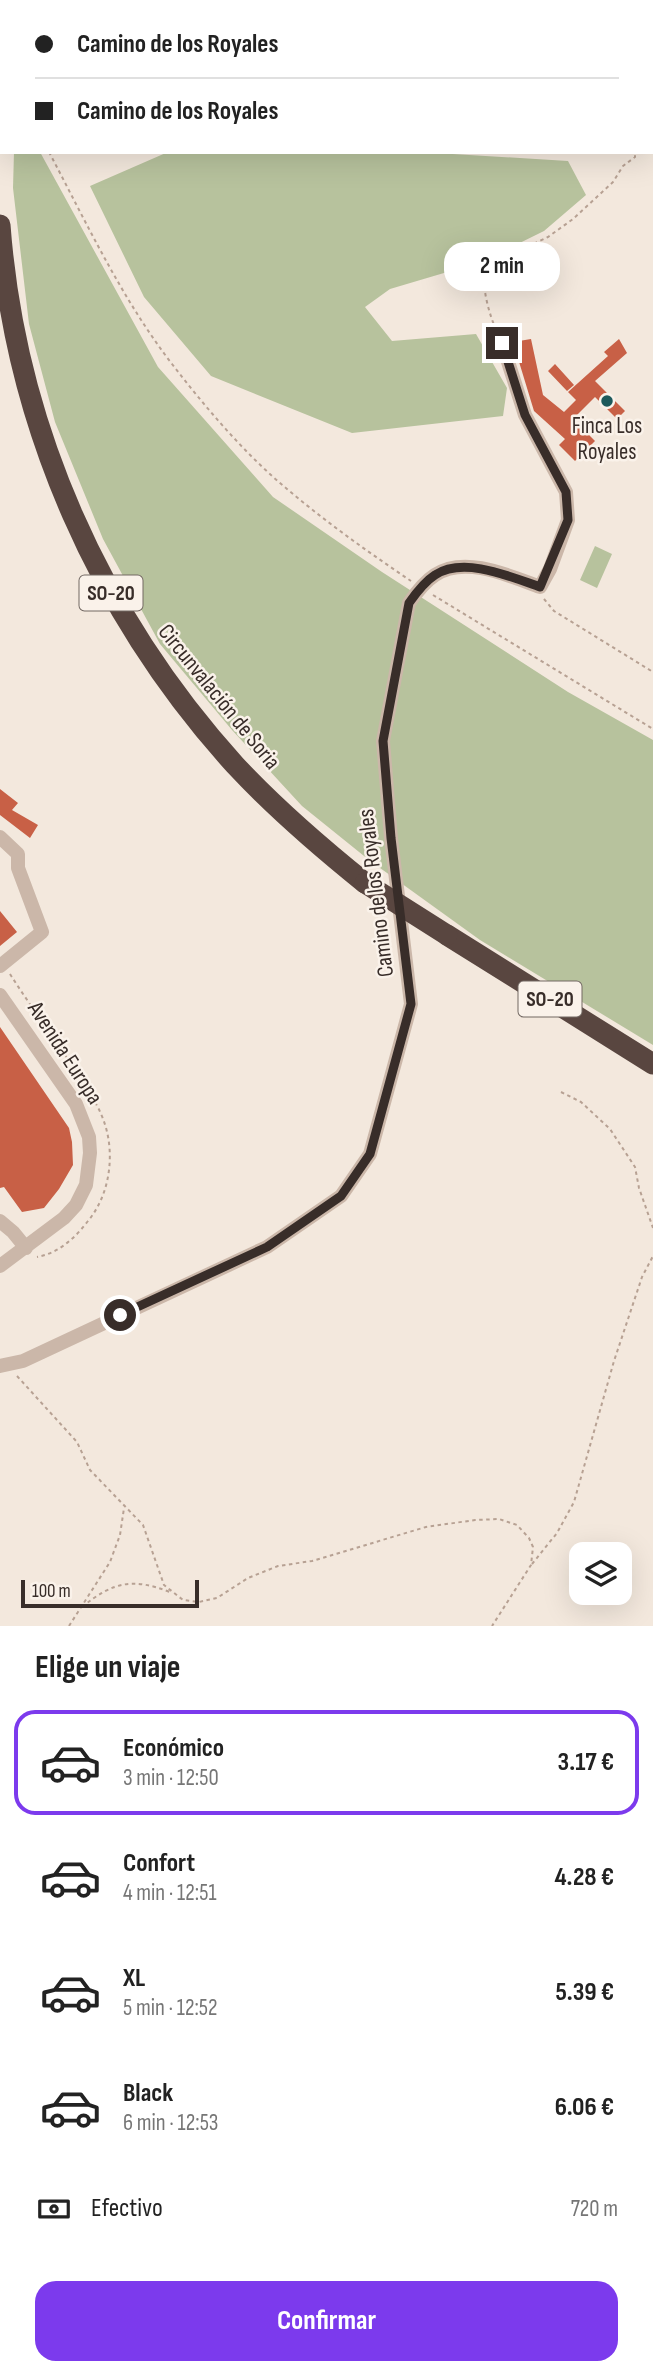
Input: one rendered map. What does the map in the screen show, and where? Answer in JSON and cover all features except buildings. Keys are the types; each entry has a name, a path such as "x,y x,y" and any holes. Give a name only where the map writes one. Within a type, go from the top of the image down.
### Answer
{"highway":[{"name":"Circunvalación de Soria","path":"0,225 14,331 33,408 55,474 117,605 164,678 234,764 268,799 365,883 653,1064"}],"street":[{"path":"420,587 436,573 457,568 479,568 540,587 568,520 566,492 525,415 502,343"},
{"name":"Camino de los Royales","path":"3,1366 23,1361 267,1247 341,1196 370,1154 411,1004 391,838 383,741 409,603 420,587"},
{"path":"0,837 18,854 18,868 42,932 2,965"},
{"name":"Avenida Europa","path":"0,995 76,1104 89,1137 90,1167 86,1185 76,1205 29,1253 0,1266"},
{"path":"0,1222 13,1231 29,1253"}],"path":[{"path":"50,154 107,263 139,316 172,363 249,454 348,538 420,587 653,729"},
{"path":"502,343 492,320 485,288 485,267 548,237 573,219 612,182 635,154"},
{"path":"540,587 544,600 555,611 653,672"},
{"path":"2,965 77,1073 102,1115 110,1144 107,1182 94,1214 76,1236 60,1248 29,1253"},
{"path":"561,1092 581,1102 610,1129 635,1167 639,1188 653,1228"},
{"path":"492,1626 531,1565 557,1533 574,1502 614,1361 642,1277 653,1256"},
{"path":"3,1366 78,1442 90,1470 144,1525 164,1585 183,1600 199,1602 217,1598 248,1578 278,1566 312,1561 426,1527 475,1520 499,1519 517,1525 533,1548 531,1565"},
{"path":"69,1626 96,1588 110,1562 120,1535 124,1506"},
{"path":"79,1610 106,1591 128,1583 145,1583 174,1593"}],"green space":[{"path":"14,154 41,154 158,367 273,497 382,572 568,692 653,740 653,1045 480,940 369,860 302,806 232,730 160,644 103,539 55,422 29,324 13,188"},
{"path":"163,154 453,154 568,161 586,195 544,231 481,262 390,289 365,307 392,341 476,334 507,388 503,416 352,433 211,376 144,297 90,186"},
{"path":"595,546 612,554 597,588 580,580"}],"place":[{"name":"Finca Los Royales","path":"607,401"}],"route":[{"path":"120,1315 267,1247 341,1196 370,1154 411,1004 391,838 383,741 409,603 420,587 436,573 457,568 479,568 540,587 550,569 568,520 566,492 525,415 502,343"}]}
